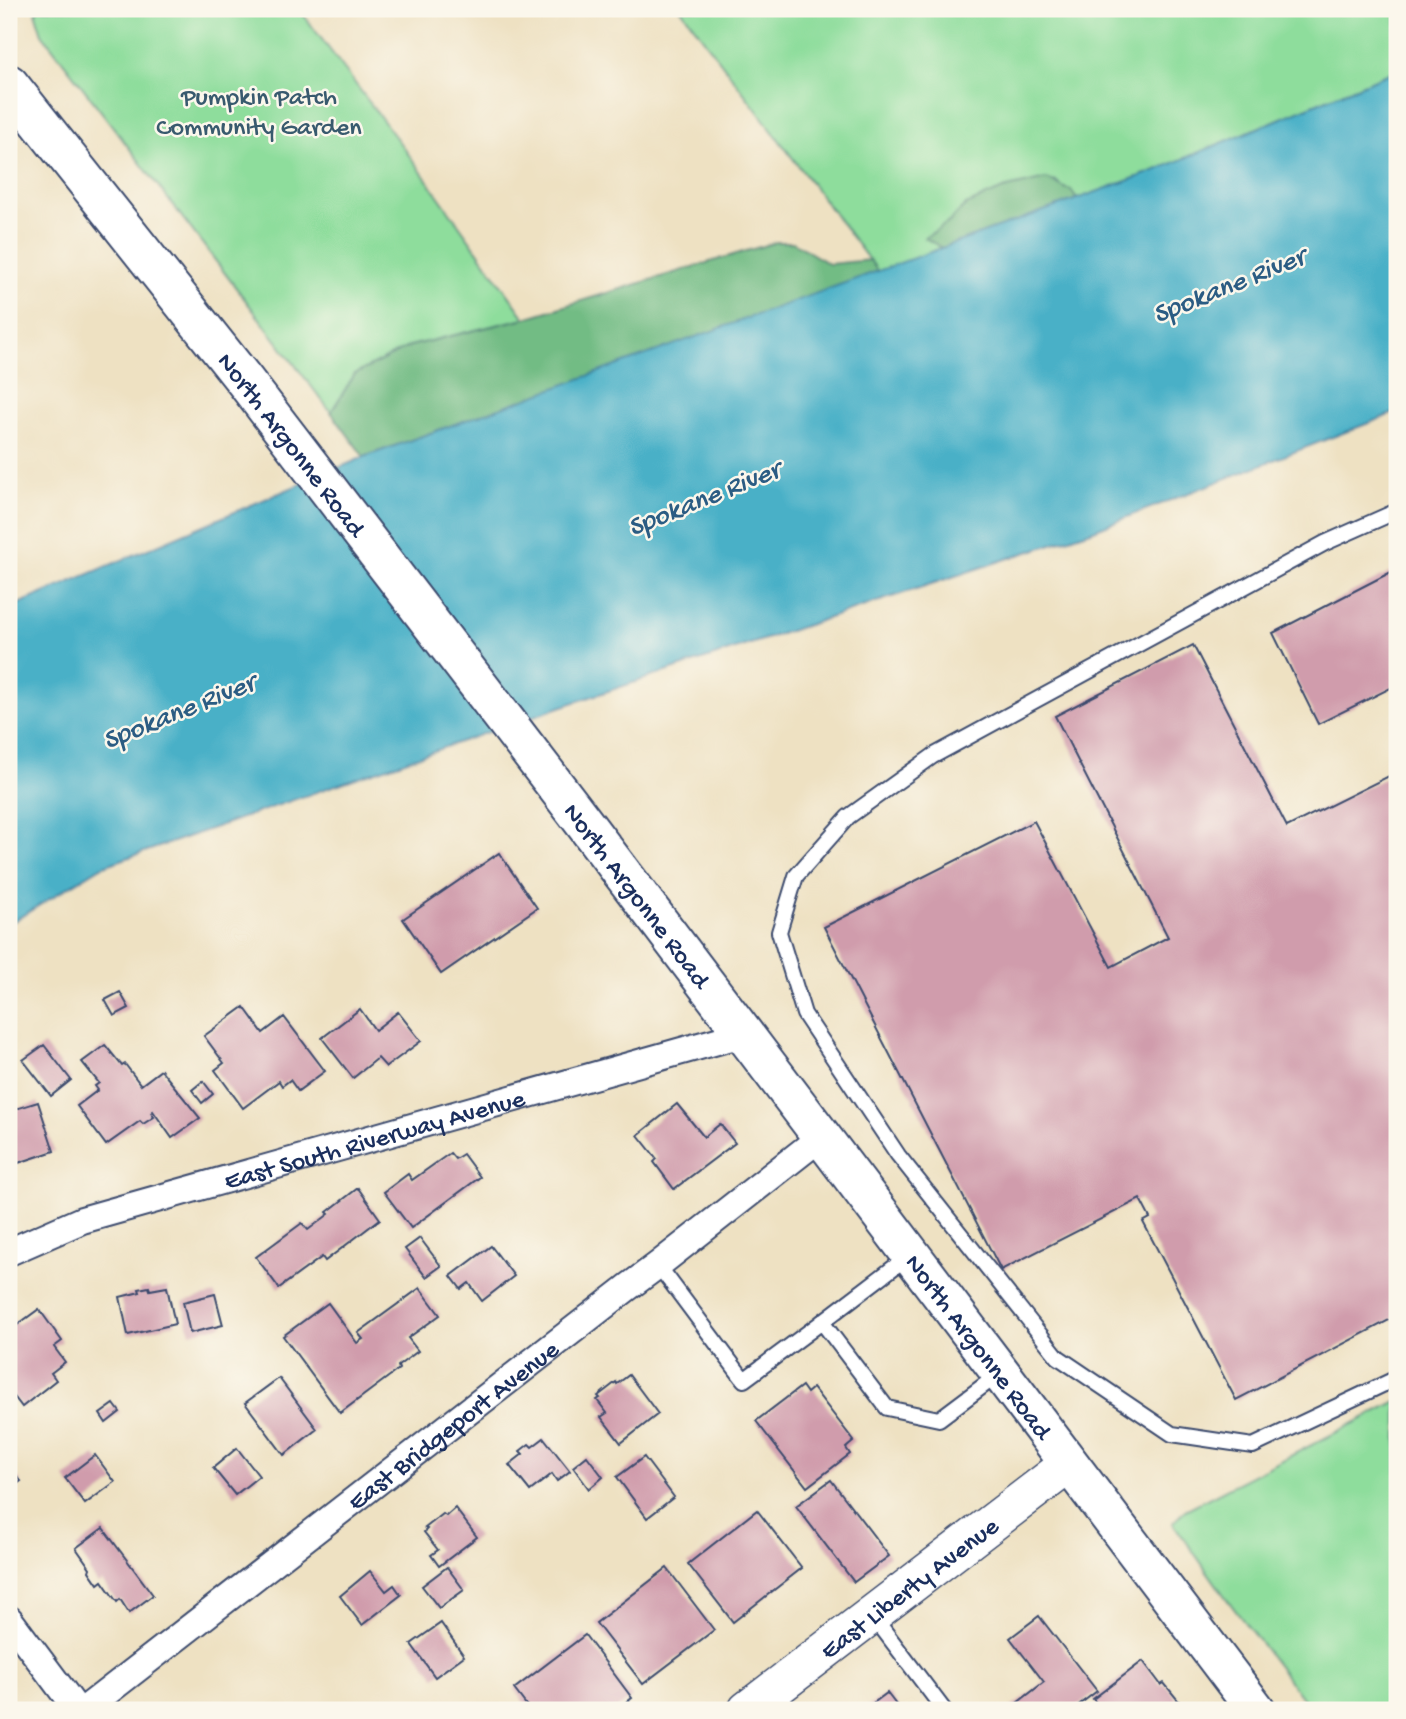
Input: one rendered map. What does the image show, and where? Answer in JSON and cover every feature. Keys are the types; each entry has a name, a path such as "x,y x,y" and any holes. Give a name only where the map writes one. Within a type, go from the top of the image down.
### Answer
{"main road":[{"name":"North Argonne Road","path":"9,84 245,380 1256,1710"}],"street":[{"name":"East South Riverway Avenue","path":"9,1252 82,1220 742,1034"},
{"name":"East Bridgeport Avenue","path":"83,1710 821,1137"},
{"name":"East Liberty Avenue","path":"747,1710 1069,1464"},
{"path":"9,1619 77,1710"}],"lane":[{"path":"1397,511 1325,543 933,756 848,817 796,876 779,932 804,1014 898,1154 1058,1357 1172,1434 1253,1446 1397,1378"},
{"path":"658,1265 744,1380 910,1255"},
{"path":"822,1322 887,1408 939,1419 1000,1373"},
{"path":"872,1615 944,1710"}],"green space":[{"name":"Pumpkin Patch Community Garden","path":"37,9 299,9 415,163 525,318 410,346 355,374 331,412 42,34 36,15"},
{"path":"681,9 1397,9 1397,70 1154,171 1077,200 1071,190 1064,189 1056,181 966,205 949,222 926,237 942,248 878,272"},
{"path":"1046,179 1071,190 1077,200 942,248 925,238 949,222 966,205 1003,189"},
{"path":"776,242 793,242 829,264 870,260 878,272 364,457 331,412 355,374 410,346 525,318"},
{"path":"1397,1401 1397,1710 1311,1710 1173,1523 1185,1510"}],"water":[{"name":"Spokane River","path":"1397,70 1397,412 1091,531 560,707 101,867 9,924 9,608 364,457 1154,171"}],"building":[{"path":"1397,569 1397,685 1318,724 1273,633"},
{"path":"1193,645 1287,827 1397,772 1397,1316 1236,1400 1143,1222 1150,1218 1140,1199 1001,1270 824,927 1034,821 1111,967 1168,937 1055,716"},
{"path":"499,853 537,908 441,974 403,919"},
{"path":"120,992 129,1008 114,1016 105,1000"},
{"path":"244,1007 263,1033 284,1017 325,1071 298,1091 290,1080 282,1086 279,1081 243,1108 215,1070 224,1063 204,1036"},
{"path":"360,1009 375,1030 398,1012 421,1041 386,1067 378,1058 353,1078 322,1038"},
{"path":"44,1045 71,1080 51,1096 23,1060"},
{"path":"105,1045 122,1066 125,1064 141,1085 161,1070 200,1118 172,1138 153,1111 151,1113 154,1117 143,1124 140,1121 106,1145 77,1106 98,1090 95,1086 99,1083 82,1062"},
{"path":"203,1081 213,1094 202,1103 192,1090"},
{"path":"38,1102 54,1151 9,1166 9,1111"},
{"path":"677,1104 704,1137 720,1124 735,1143 674,1189 654,1162 657,1159 638,1135"},
{"path":"450,1153 455,1159 463,1154 480,1177 411,1228 384,1192 408,1174 412,1180"},
{"path":"358,1188 380,1219 325,1261 322,1257 279,1288 256,1257 302,1223 308,1230"},
{"path":"420,1238 441,1266 426,1277 405,1249"},
{"path":"491,1246 514,1276 482,1301 469,1283 461,1289 451,1276"},
{"path":"149,1287 150,1290 167,1287 175,1324 128,1335 120,1297"},
{"path":"420,1288 440,1315 408,1338 418,1351 398,1366 399,1369 340,1413 283,1336 328,1303 357,1343 363,1339 358,1333"},
{"path":"215,1294 223,1325 190,1333 183,1302"},
{"path":"39,1309 62,1341 54,1347 65,1362 51,1373 56,1380 22,1407 9,1390 9,1314 17,1325"},
{"path":"629,1375 658,1414 621,1443 601,1417 607,1413 597,1400 600,1398 598,1396"},
{"path":"279,1378 317,1429 284,1455 245,1403"},
{"path":"802,1386 807,1393 813,1388 854,1441 846,1448 850,1454 807,1487 756,1421"},
{"path":"114,1404 120,1412 106,1423 100,1414"},
{"path":"544,1438 570,1471 557,1481 552,1474 530,1491 509,1465 523,1454 520,1451 529,1444 532,1447"},
{"path":"237,1448 259,1476 235,1495 213,1468"},
{"path":"95,1455 115,1482 85,1504 65,1478"},
{"path":"587,1456 603,1477 589,1489 573,1467"},
{"path":"644,1457 674,1497 647,1518 617,1477"},
{"path":"9,1466 21,1481 9,1490"},
{"path":"831,1480 889,1556 854,1582 796,1506"},
{"path":"455,1508 477,1537 439,1566 431,1555 438,1550 424,1532 427,1529 425,1528"},
{"path":"757,1510 802,1568 733,1622 688,1564"},
{"path":"103,1528 153,1595 129,1613 120,1599 117,1602 102,1581 98,1584 76,1548"},
{"path":"447,1567 464,1590 439,1608 422,1586"},
{"path":"667,1568 714,1630 643,1684 596,1623"},
{"path":"370,1571 386,1591 394,1585 401,1595 362,1625 340,1596"},
{"path":"1039,1616 1097,1691 1072,1710 1008,1710 1044,1682 1010,1638"},
{"path":"441,1623 464,1656 435,1677 411,1644"},
{"path":"585,1635 632,1698 616,1710 530,1710 514,1689"},
{"path":"1143,1661 1161,1685 1164,1683 1186,1710 1102,1710 1093,1699"},
{"path":"887,1693 900,1710 864,1710"}]}
